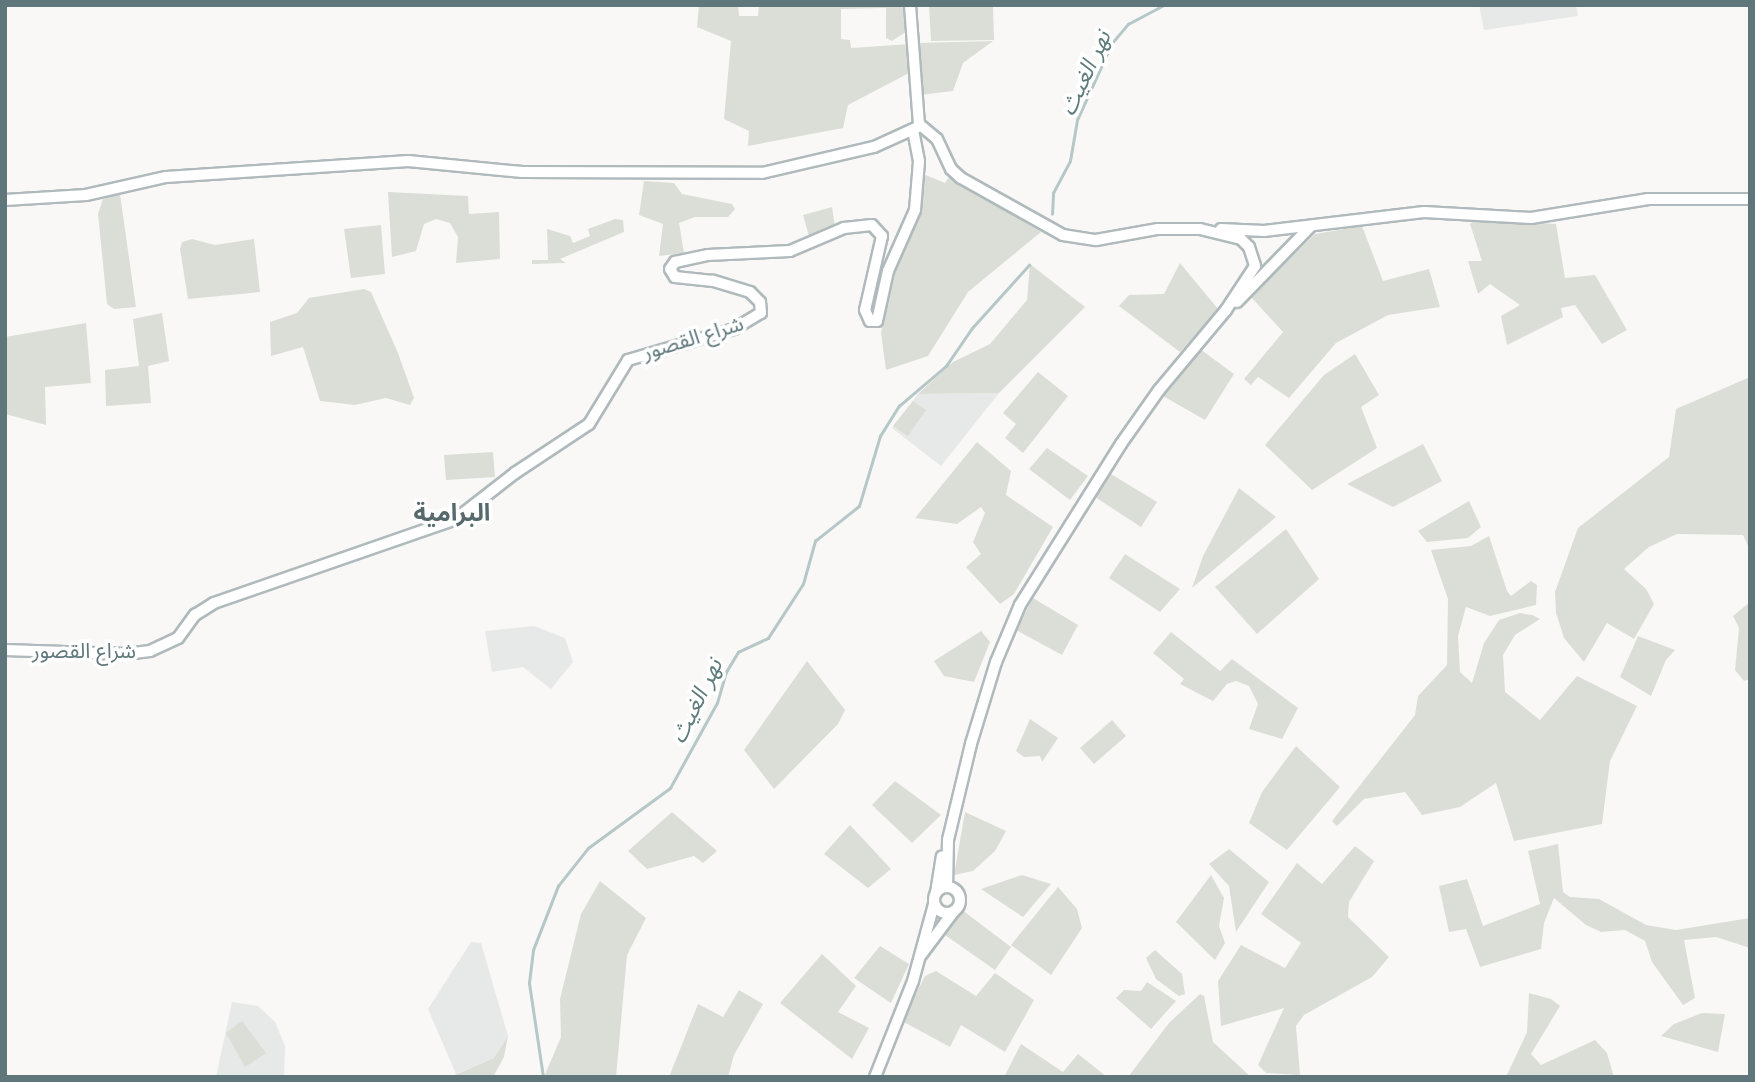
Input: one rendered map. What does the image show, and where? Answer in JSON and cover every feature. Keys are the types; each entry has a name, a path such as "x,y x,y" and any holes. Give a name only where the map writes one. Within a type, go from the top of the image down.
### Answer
{"street":[{"path":"910,5 916,127"},
{"path":"5,200 86,195 166,177 408,160 522,172 762,173 874,147 916,127"},
{"path":"916,127 937,139 947,163 961,178 1063,235 1091,238 1144,229 1264,231 1424,212 1531,218 1692,195 1750,199"},
{"name":"شراع القصور","path":"5,650 125,654 150,650 178,638 195,615 214,603 456,519 515,473 589,424 628,360 734,329 761,313 760,302 750,292 713,281 675,277 670,269 675,262 708,255 790,251 844,228 872,226 882,236 865,310 870,321 877,321 888,271 918,199 916,127"},
{"path":"1226,310 1269,272 1289,247 1312,225"},
{"path":"875,1077 921,955 981,711 1020,605 1056,542 1159,390 1226,310 1255,266 1252,253 1241,239 1207,228"},
{"path":"1285,229 1291,237 1289,247"},
{"path":"1241,239 1264,231"},
{"path":"1252,253 1256,237 1264,231"},
{"path":"1255,266 1269,272"},
{"path":"935,899 947,887 948,840"},
{"path":"921,955 954,911 960,898 947,887"},
{"path":"935,899 941,912 954,911"}],"shaded area":[{"path":"699,5 738,5 739,16 758,16 759,5 907,5 909,30 892,41 886,38 886,8 841,9 841,39 850,40 851,48 910,44 911,72 848,105 843,128 748,146 749,131 724,119 731,41 697,27"},
{"path":"929,5 993,5 994,40 931,41"},
{"path":"1479,5 1576,5 1578,16 1484,30"},
{"path":"993,41 963,63 953,91 920,95 917,43"},
{"path":"923,174 945,183 949,177 1041,232 968,292 928,356 886,370 881,333 892,276 920,212"},
{"path":"644,181 674,183 682,194 732,204 735,209 728,217 695,217 679,223 684,253 659,256 663,224 639,215"},
{"path":"388,192 468,196 469,214 499,212 500,259 456,263 458,237 450,223 436,219 424,224 416,251 392,257"},
{"path":"120,194 136,307 114,309 107,304 98,214 103,199"},
{"path":"832,207 835,227 809,236 803,215"},
{"path":"615,219 623,220 624,232 560,259 566,263 532,264 532,260 548,260 547,229 570,236 573,243 590,236 588,229"},
{"path":"1475,219 1556,224 1565,278 1595,275 1627,330 1602,344 1575,305 1561,308 1563,317 1507,345 1501,316 1520,305 1490,284 1478,294 1468,261 1482,261 1470,224"},
{"path":"381,225 385,274 351,278 344,229"},
{"path":"1362,226 1383,281 1429,269 1440,307 1388,315 1336,343 1289,398 1258,377 1251,385 1244,379 1283,332 1251,297 1315,234"},
{"path":"192,239 215,245 254,239 260,292 188,299 180,249 182,242"},
{"path":"1180,263 1218,309 1180,352 1119,306 1129,295 1164,294"},
{"path":"1030,264 1085,307 999,393 918,394 953,362 990,344 1027,300"},
{"path":"364,289 371,292 398,353 414,398 410,405 386,398 355,405 320,401 303,347 271,356 270,322 297,313 309,298"},
{"path":"162,313 169,361 148,366 151,403 106,406 105,370 139,366 133,319"},
{"path":"86,323 91,383 45,387 46,425 5,414 5,337"},
{"path":"1200,349 1234,374 1205,420 1163,396"},
{"path":"1355,354 1379,395 1361,407 1377,448 1312,490 1265,445 1324,375"},
{"path":"1038,372 1068,396 1023,453 1005,438 1016,424 1003,413"},
{"path":"1750,377 1750,550 1743,535 1677,534 1649,547 1624,569 1646,589 1654,604 1634,639 1607,623 1584,662 1564,638 1556,613 1555,592 1578,528 1669,457 1676,409"},
{"path":"999,393 941,466 892,428 918,394"},
{"path":"913,401 926,410 908,436 893,426"},
{"path":"977,442 1011,471 1006,495 1053,527 1014,594 1000,604 966,567 981,554 973,542 985,513 981,507 957,524 915,518"},
{"path":"1423,444 1442,481 1393,507 1347,484"},
{"path":"1047,448 1088,476 1070,500 1029,469"},
{"path":"493,452 495,477 446,480 444,455"},
{"path":"1111,474 1157,502 1141,527 1095,497"},
{"path":"1239,488 1276,517 1192,588 1203,556"},
{"path":"1469,501 1481,527 1468,538 1427,542 1418,531"},
{"path":"1286,529 1319,579 1257,634 1215,587"},
{"path":"1489,536 1507,591 1511,596 1531,581 1537,585 1536,605 1490,616 1466,607 1458,636 1460,672 1472,683 1484,643 1499,620 1520,613 1532,615 1540,619 1515,635 1503,655 1505,692 1540,720 1577,676 1637,706 1610,761 1602,824 1514,841 1496,783 1460,807 1422,815 1405,792 1364,799 1337,826 1332,821 1415,715 1418,696 1447,665 1448,599 1431,550 1471,546"},
{"path":"1125,554 1180,589 1160,612 1109,578"},
{"path":"1033,598 1078,625 1062,655 1016,630"},
{"path":"1750,602 1750,679 1744,681 1735,670 1739,628 1733,616"},
{"path":"534,626 565,638 573,662 551,689 523,667 492,672 485,631"},
{"path":"981,631 990,642 974,682 944,676 934,661"},
{"path":"1171,632 1220,671 1232,659 1298,708 1282,739 1249,729 1258,704 1249,686 1236,681 1227,684 1213,701 1180,684 1184,679 1153,653"},
{"path":"1638,636 1675,650 1666,660 1651,696 1620,677"},
{"path":"807,661 845,710 838,724 774,789 744,750"},
{"path":"1030,719 1058,738 1042,762 1040,756 1024,757 1016,751"},
{"path":"1112,720 1126,736 1094,764 1080,748"},
{"path":"1296,746 1340,787 1287,850 1249,823 1262,792"},
{"path":"895,781 941,815 912,843 872,805"},
{"path":"672,812 717,851 703,863 694,856 647,869 628,851"},
{"path":"965,812 1006,831 995,851 973,871 954,875"},
{"path":"850,825 891,869 868,888 824,854"},
{"path":"1558,844 1563,892 1570,897 1599,899 1646,925 1676,930 1750,918 1750,948 1716,937 1684,940 1695,998 1683,1005 1652,962 1645,941 1625,930 1601,932 1586,925 1554,898 1544,923 1541,949 1480,967 1466,929 1449,932 1439,886 1467,879 1483,926 1540,904 1528,851"},
{"path":"1355,846 1374,861 1349,902 1348,917 1389,957 1372,977 1304,1015 1296,1026 1300,1075 1266,1073 1258,1065 1284,1008 1221,1026 1218,981 1241,945 1285,968 1301,943 1261,914 1297,863 1322,884"},
{"path":"1229,849 1269,882 1236,932 1229,886 1209,864"},
{"path":"1022,875 1051,884 1023,917 981,889"},
{"path":"1211,875 1224,898 1219,926 1225,943 1215,960 1176,922"},
{"path":"600,881 646,918 627,955 616,1077 544,1077 561,1037 560,999 581,914"},
{"path":"1058,887 1077,909 1082,928 1051,975 1011,945"},
{"path":"962,910 1011,947 995,970 945,935"},
{"path":"471,942 481,943 508,1036 494,1058 456,1074 428,1009"},
{"path":"880,946 909,964 891,1003 854,978"},
{"path":"1155,950 1182,974 1185,994 1179,996 1156,979 1146,958"},
{"path":"822,954 856,986 838,1012 869,1028 852,1059 780,1003"},
{"path":"936,971 976,996 995,973 1034,1000 1005,1052 961,1025 950,1047 902,1021 925,976"},
{"path":"1147,982 1176,1001 1151,1029 1116,998 1124,990 1141,991"},
{"path":"739,990 763,1004 734,1055 728,1077 669,1077 698,1004 723,1017"},
{"path":"1529,993 1551,999 1560,1006 1531,1054 1541,1065 1595,1040 1607,1053 1614,1077 1506,1077 1527,1032"},
{"path":"1200,994 1204,996 1213,1042 1251,1077 1128,1077 1169,1023"},
{"path":"232,1002 258,1006 275,1022 285,1046 284,1077 216,1077"},
{"path":"1702,1013 1725,1014 1718,1052 1661,1036 1674,1024"},
{"path":"242,1021 266,1053 245,1067 226,1033"},
{"path":"508,1036 504,1057 493,1077 450,1077 494,1058"},
{"path":"1021,1044 1063,1072 1078,1054 1107,1077 1004,1077"}],"waterway":[{"name":"نهر الغيث","path":"1052,214 1053,193 1070,161 1077,120 1112,43 1128,24 1163,5"},
{"name":"نهر الغيث","path":"543,1077 529,983 533,950 558,886 588,848 670,788 717,703 726,672 738,652 768,638 803,584 815,541 859,506 880,436 899,406 946,366 972,328 1029,265"}],"district":[{"name":"البرامية","path":"452,513"}]}
